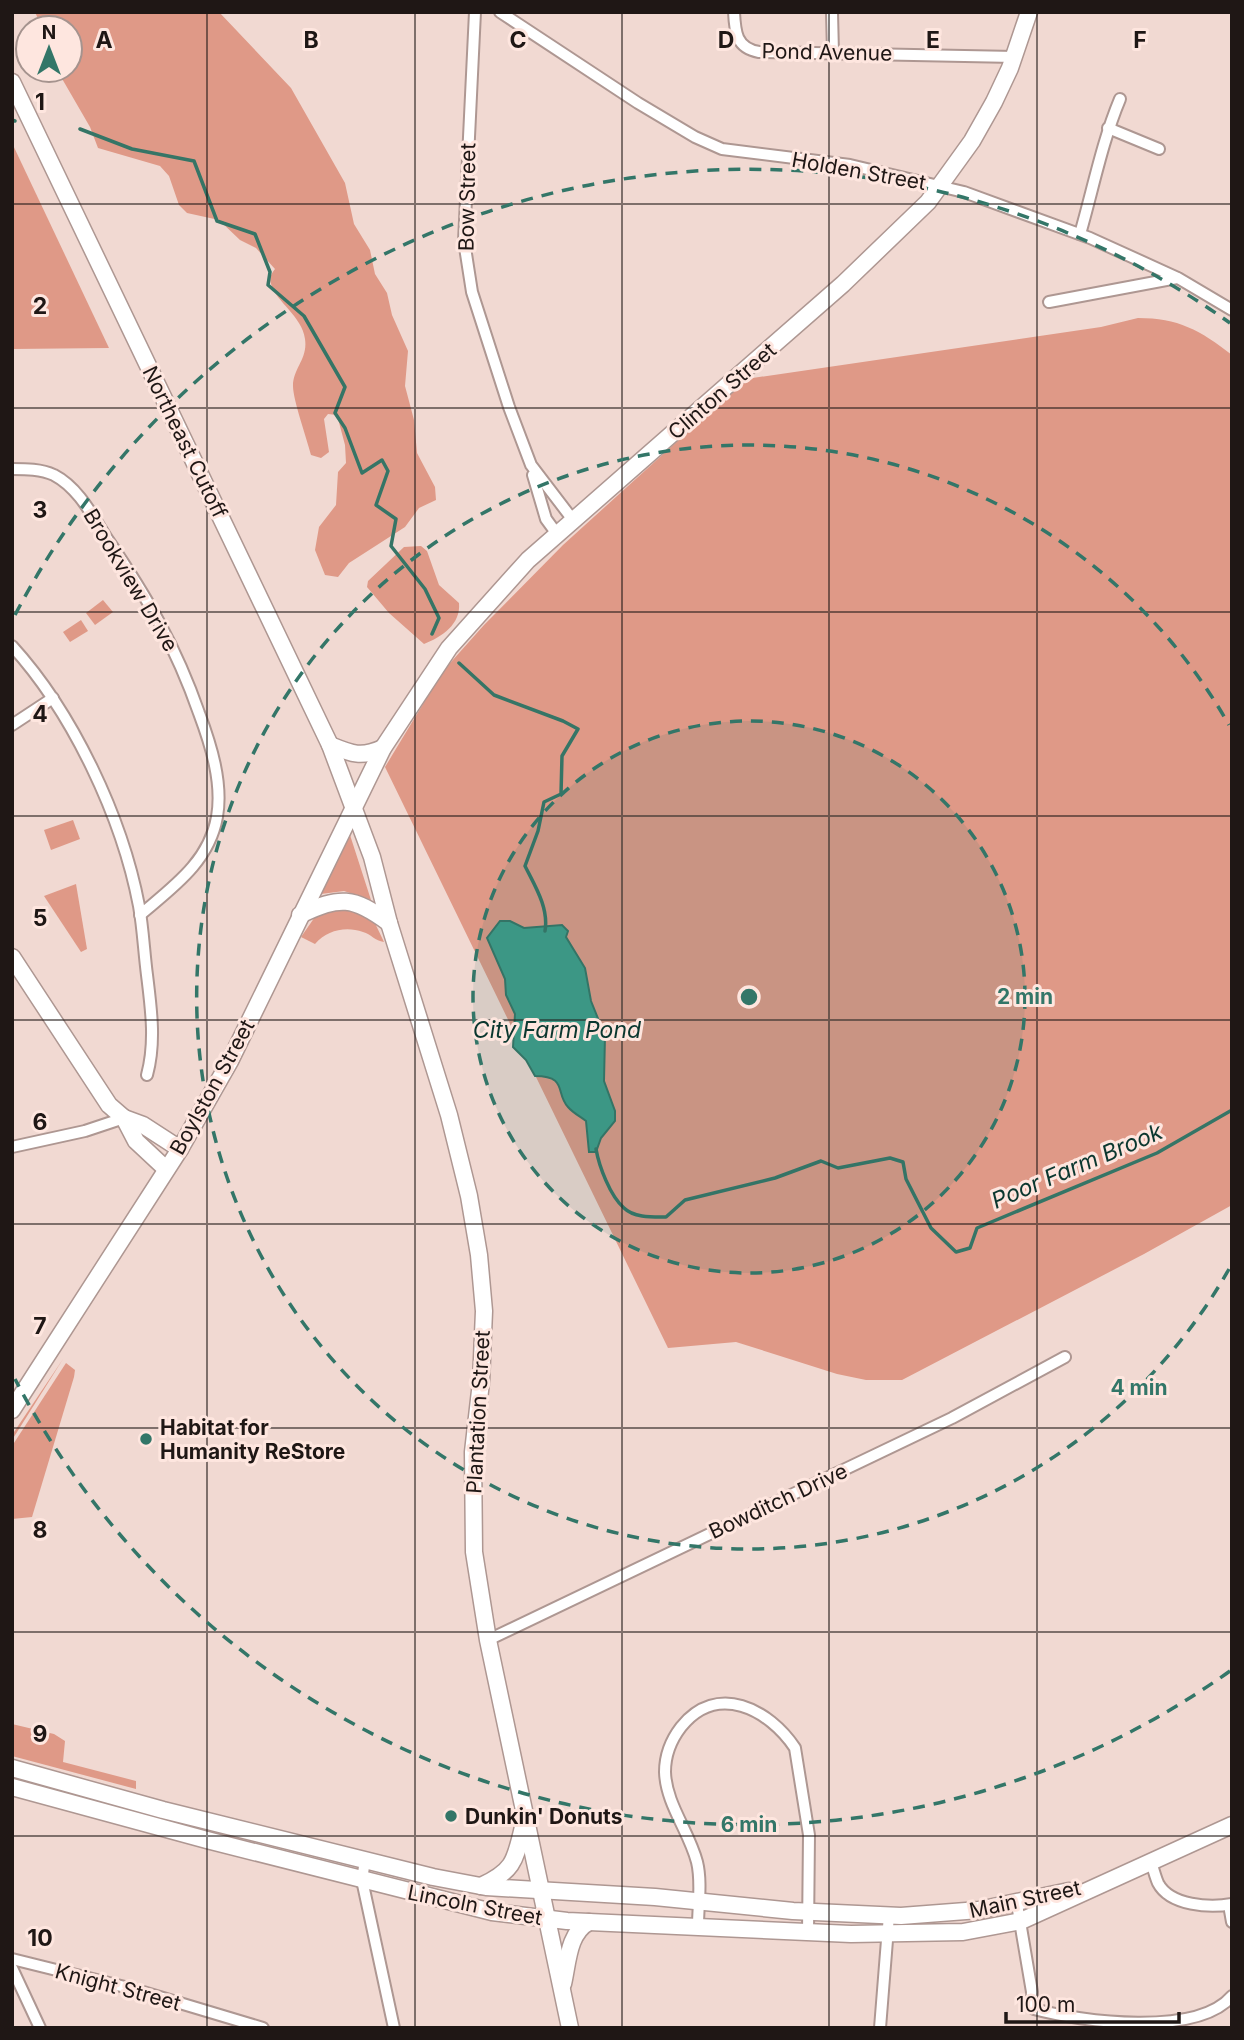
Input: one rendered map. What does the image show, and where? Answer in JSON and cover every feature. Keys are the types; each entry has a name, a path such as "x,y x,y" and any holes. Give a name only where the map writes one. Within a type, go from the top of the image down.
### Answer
{"main road":[{"name":"Clinton Street","path":"383,748 449,648 528,560 843,284 928,202 972,141 994,102 1015,57 1030,12"},
{"name":"Northeast Cutoff","path":"12,82 330,745 353,805"},
{"path":"330,745 359,755 383,748"},
{"name":"Boylston Street","path":"12,1410 180,1149 230,1061 383,748"},
{"name":"Plantation Street","path":"353,805 372,857 389,923 453,1128 467,1184 479,1255 484,1311 473,1452 474,1552 488,1640 570,2028"},
{"path":"300,915 322,905 343,900 361,904 389,923"},
{"path":"12,957 109,1105 124,1118 143,1125 180,1149"},
{"path":"124,1118 136,1141 166,1169"},
{"name":"Lincoln Street","path":"12,1768 149,1806 481,1886 699,1901 808,1912 942,1914"},
{"name":"Lincoln Street","path":"12,1787 200,1839 466,1907 547,1920 887,1934 951,1932"},
{"path":"144,1823 149,1806"},
{"path":"481,1886 500,1877 514,1861 525,1817"},
{"path":"200,1839 205,1820"},
{"name":"Main Street","path":"951,1932 1021,1921 1232,1825"},
{"name":"Main Street","path":"942,1914 1017,1903 1108,1880"},
{"path":"562,1990 576,1932 589,1922"}],"street":[{"name":"Bow Street","path":"475,12 464,241 467,266 472,292 546,519 557,534"},
{"name":"Holden Street","path":"500,12 638,103 695,137 722,149 850,165 1001,204 1080,234 1178,278 1232,310"},
{"name":"Pond Avenue","path":"734,12 734,30 741,45 751,50 1015,57"},
{"path":"832,12 833,53"},
{"path":"1080,234 1108,128 1120,99"},
{"path":"1108,128 1159,149"},
{"path":"1049,302 1178,278"},
{"name":"Bow Street","path":"527,456 541,480 573,520"},
{"name":"Brookview Drive","path":"12,469 30,469 54,475 82,500 160,622 191,688 213,755 217,815 207,848 175,886 141,915"},
{"path":"12,646 53,698 86,760 120,834 141,915 152,1021 151,1060 147,1075"},
{"path":"12,725 53,698"},
{"path":"12,1147 85,1131 124,1118"},
{"name":"Bowditch Drive","path":"488,1640 952,1418 1065,1357"},
{"path":"698,1926 698,1864 667,1786 667,1757 677,1732 696,1712 709,1706 732,1704 767,1717 788,1737 795,1748 809,1835 808,1931"},
{"path":"365,1860 362,1880 394,2028"},
{"path":"1150,1861 1159,1885 1177,1898 1203,1906 1231,1905 1232,1922"},
{"path":"1017,1903 1032,1992 1031,2005 1034,2009 1090,2019 1133,2022 1182,2020 1206,2015 1232,1996"},
{"path":"880,2028 889,1915"},
{"name":"Knight Street","path":"12,1959 134,1989 256,2027"},
{"path":"12,1968 40,2028"}],"shaded area":[{"path":"35,12 219,12 291,88 345,183 354,224 370,250 375,274 387,293 392,315 408,351 405,386 414,420 417,453 435,487 436,500 419,508 405,527 349,563 338,577 325,575 315,550 319,527 336,505 338,472 346,463 345,445 337,415 328,414 324,419 329,452 321,458 311,455 293,386 304,352 305,339 295,316 278,297 271,284 275,269 256,248 240,240 219,220 187,213 179,205 169,176 160,166 98,148 90,127 65,84 84,84 84,14"},
{"path":"12,143 109,348 12,349"},
{"path":"1138,318 1165,320 1188,327 1232,355 1232,1205 902,1380 866,1380 837,1374 736,1342 668,1348 385,767 443,671 484,625 563,545 746,379 1101,327"},
{"path":"421,546 427,551 439,585 459,603 457,617 449,629 424,644 389,613 367,587 368,581 404,547"},
{"path":"103,600 113,612 95,625 86,613"},
{"path":"81,620 88,631 70,642 63,632"},
{"path":"73,820 80,839 51,850 44,830"},
{"path":"350,835 371,900 344,891 321,894"},
{"path":"76,884 87,949 81,952 44,896"},
{"path":"341,906 373,919 384,942 350,929 331,932 315,944 301,937 317,914"},
{"path":"63,1359 12,1440 12,1435"},
{"path":"66,1363 75,1370 74,1377 32,1517 12,1519 12,1446"},
{"path":"12,1724 54,1734 65,1741 63,1762 136,1781 136,1789 12,1756"}],"water":[{"name":"City Farm Pond","path":"500,921 510,921 524,928 562,925 568,931 566,937 585,968 591,1001 605,1036 604,1081 615,1111 615,1121 601,1138 596,1152 589,1152 586,1121 564,1102 557,1082 535,1076 526,1060 513,1047 515,1014 506,995 505,979 487,938"}],"waterway":[{"name":"Poor Farm Brook","path":"80,129 132,149 194,161 217,221 255,234 270,272 268,285 304,316 345,387 335,413 345,428 362,473 382,460 388,471 376,505 396,519 391,546 425,589 439,618 432,634"},
{"name":"Poor Farm Brook","path":"459,663 494,695 578,729 562,756 561,794 544,802 538,831 525,866 543,906 545,931"},
{"name":"Poor Farm Brook","path":"596,1149 606,1180 619,1203 633,1214 655,1217 666,1217 685,1200 775,1178 821,1161 838,1168 890,1158 903,1162 906,1179 931,1228 956,1252 970,1248 977,1228 1157,1153 1232,1110"}],"place":[{"name":"Habitat for Humanity ReStore","path":"146,1439"},
{"name":"Dunkin' Donuts","path":"451,1816"}]}
